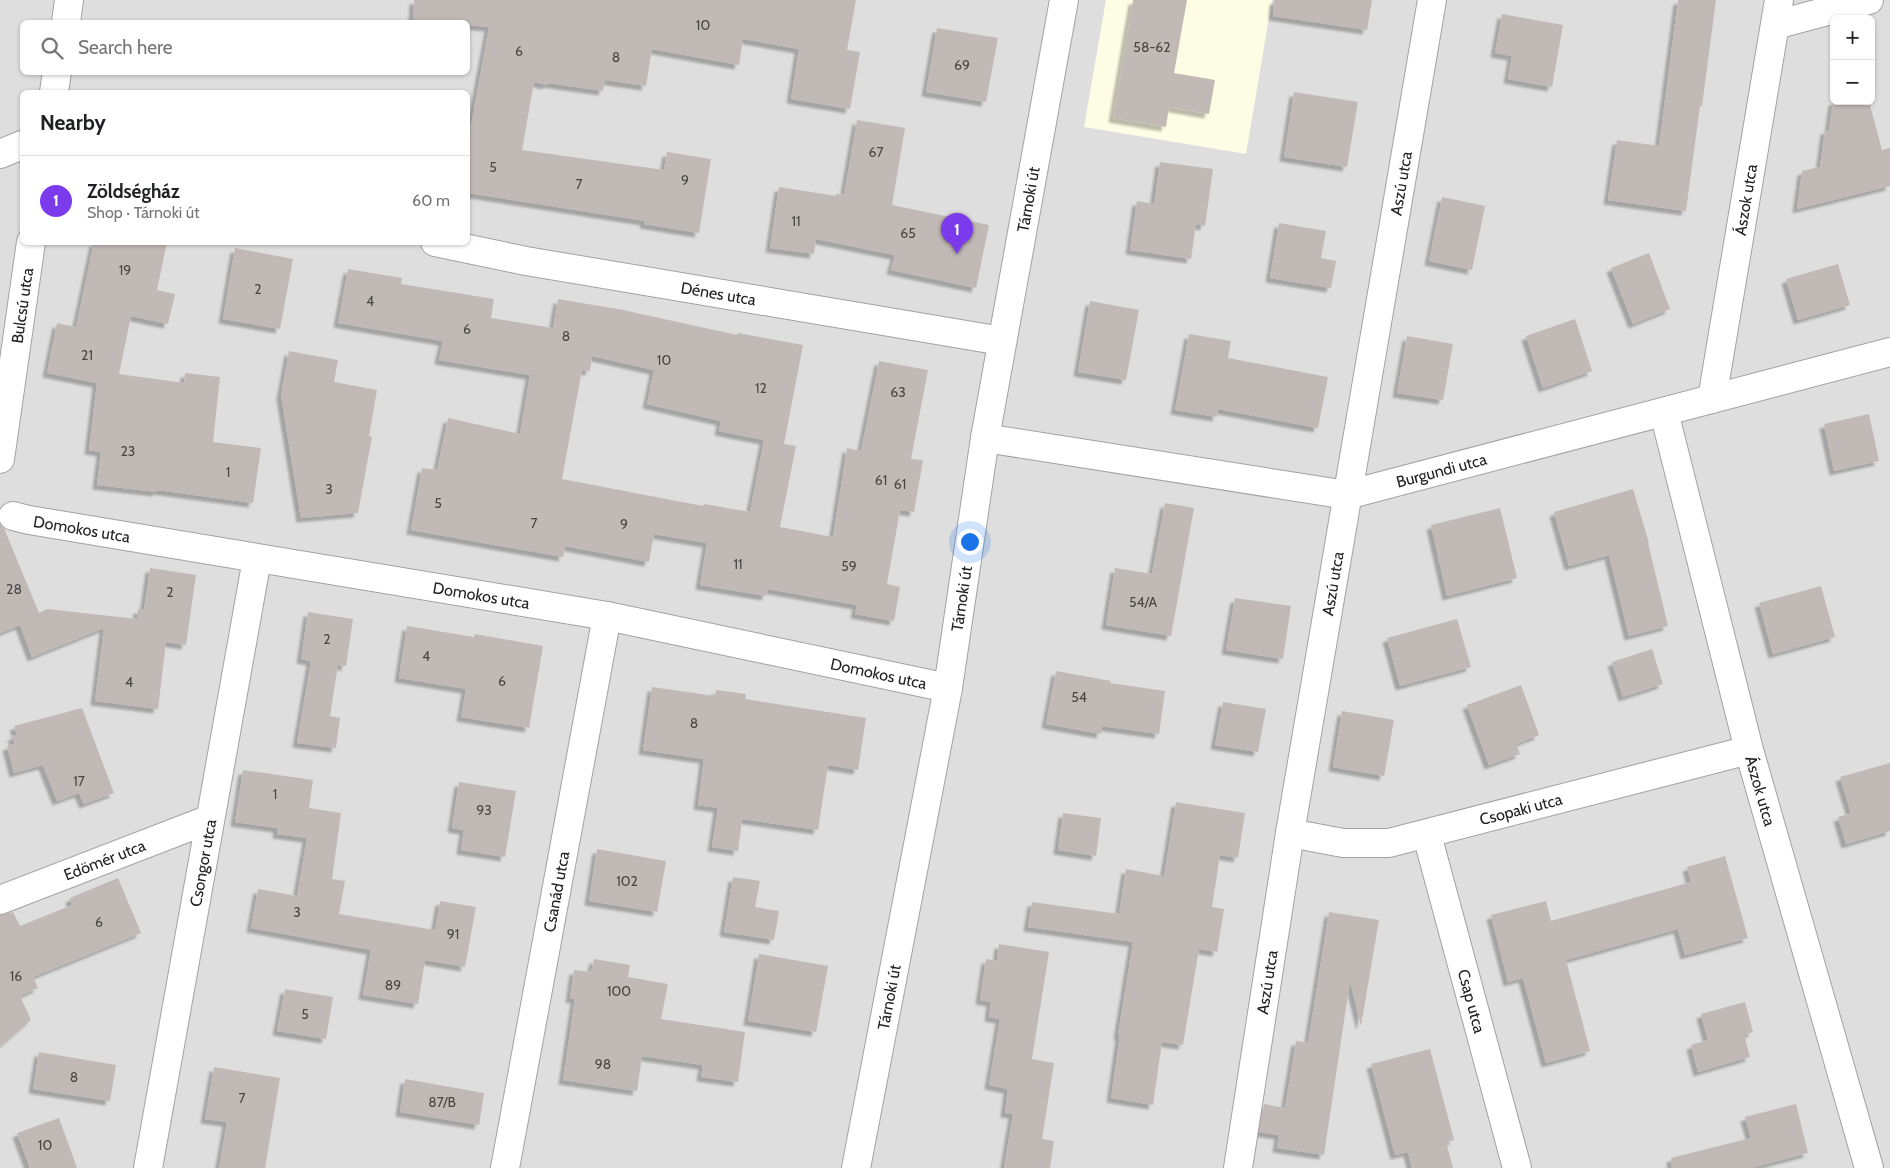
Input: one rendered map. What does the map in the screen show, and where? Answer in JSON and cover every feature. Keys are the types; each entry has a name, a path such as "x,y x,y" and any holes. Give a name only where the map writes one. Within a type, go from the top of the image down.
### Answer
{"street":[{"path":"66,20 70,0"},
{"name":"Tárnoki út","path":"856,1168 948,688 985,438 1064,0"},
{"name":"Aszú utca","path":"1238,1168 1290,833 1432,0"},
{"path":"1777,13 1869,0"},
{"name":"Ászok utca","path":"1712,399 1777,13"},
{"path":"54,90 57,75"},
{"path":"0,154 20,146"},
{"name":"Bulcsú utca","path":"0,458 31,245"},
{"name":"Dénes utca","path":"449,245 526,261 1002,341"},
{"name":"Burgundi utca","path":"985,438 1347,495 1890,352"},
{"name":"Ászok utca","path":"1664,412 1749,750 1869,1168"},
{"name":"Domokos utca","path":"4,513 29,520 257,559 607,616 948,688"},
{"name":"Csongor utca","path":"148,1168 257,559"},
{"name":"Csanád utca","path":"505,1168 607,616"},
{"name":"Csopaki utca","path":"1290,833 1343,843 1389,843 1749,750"},
{"name":"Edömér utca","path":"0,900 210,819"},
{"name":"Csap utca","path":"1427,834 1517,1168"}],"shaded area":[{"path":"0,0 1890,0 1890,1168 0,1168"},
{"path":"1106,0 1272,0 1246,154 1084,127"}],"building":[{"path":"414,0 856,0 847,50 860,52 850,109 791,99 799,49 743,39 739,65 652,49 646,86 605,80 603,91 534,82 522,150 664,170 667,152 711,159 699,233 644,224 645,221 470,193 470,131 489,27 470,25 470,20 413,20"},
{"path":"1133,0 1187,0 1174,73 1215,80 1209,114 1169,107 1166,127 1113,118"},
{"path":"1274,0 1372,0 1367,30 1273,16"},
{"path":"1678,0 1716,0 1686,211 1608,200 1617,140 1659,146"},
{"path":"1502,14 1563,25 1552,87 1508,79 1512,56 1495,53"},
{"path":"937,28 998,38 986,102 926,92"},
{"path":"1294,92 1358,102 1347,167 1284,157"},
{"path":"1832,105 1870,105 1882,150 1890,148 1890,186 1797,209 1802,171 1820,167 1825,130 1829,130"},
{"path":"857,120 905,128 892,205 989,225 976,288 891,270 895,255 816,239 814,254 770,248 779,187 836,196 836,194 844,195"},
{"path":"1160,162 1213,169 1205,226 1196,224 1191,259 1130,250 1137,201 1154,204"},
{"path":"1442,197 1485,206 1472,270 1429,261"},
{"path":"1279,223 1326,231 1321,258 1336,261 1331,288 1270,278"},
{"path":"93,245 166,245 157,290 175,294 168,324 131,316 119,374 184,383 185,373 220,377 213,442 261,448 253,503 157,490 157,492 97,485 101,452 89,450 97,383 47,373 57,323 76,327"},
{"path":"235,248 293,259 280,329 223,319"},
{"path":"1649,253 1670,309 1633,324 1611,268"},
{"path":"1838,264 1850,305 1798,320 1786,279"},
{"path":"348,269 402,278 401,284 494,299 491,318 553,328 558,299 623,310 737,335 738,333 803,345 784,444 796,446 780,527 833,537 847,448 861,451 879,361 928,370 911,459 923,460 914,512 900,510 887,584 900,587 894,621 855,614 857,605 768,589 766,596 700,585 707,543 654,534 649,562 565,546 563,557 411,530 422,468 437,470 448,418 520,434 530,375 439,360 443,341 338,323","holes":["592,356 654,370 647,404 721,421 719,431 764,440 750,512 704,504 703,506 562,479 582,370 590,371"]},
{"path":"1090,301 1139,310 1126,380 1078,372"},
{"path":"1575,319 1592,371 1543,388 1526,336"},
{"path":"1189,334 1231,341 1228,358 1328,377 1318,428 1218,409 1217,417 1175,410"},
{"path":"1407,336 1453,344 1443,400 1397,393"},
{"path":"289,351 338,360 334,382 377,390 369,436 372,437 358,513 301,518 281,395"},
{"path":"1869,414 1879,461 1834,471 1824,424"},
{"path":"1633,489 1649,543 1668,626 1629,636 1609,555 1569,566 1554,512"},
{"path":"1165,503 1194,508 1171,636 1106,625 1115,568 1152,574"},
{"path":"1500,508 1517,578 1447,596 1431,525"},
{"path":"0,524 4,528 39,613 47,609 137,619 138,609 144,610 150,568 196,575 186,645 166,642 158,709 95,701 104,628 32,657 20,625 0,633"},
{"path":"1821,586 1835,637 1773,654 1759,603"},
{"path":"1235,598 1291,606 1283,659 1226,650"},
{"path":"308,612 353,619 346,666 338,665 330,716 340,718 336,748 297,743 311,661 301,659"},
{"path":"1457,619 1471,667 1400,686 1387,638"},
{"path":"407,626 474,637 475,634 543,646 529,728 461,717 466,689 399,678"},
{"path":"1652,649 1663,684 1623,697 1612,662"},
{"path":"1056,671 1111,681 1110,683 1165,691 1159,734 1102,726 1101,734 1046,724"},
{"path":"1521,685 1539,735 1516,744 1520,754 1489,765 1467,705"},
{"path":"652,687 715,696 716,690 746,694 745,699 866,718 858,770 828,765 818,830 742,819 738,851 712,847 718,808 698,805 704,759 643,750"},
{"path":"1223,702 1266,709 1258,752 1215,745"},
{"path":"82,708 114,793 84,804 79,793 57,801 43,765 14,773 7,746 15,744 12,736 17,735 14,726"},
{"path":"1342,711 1394,720 1384,776 1333,767"},
{"path":"1890,763 1890,831 1846,844 1838,817 1851,813 1840,777"},
{"path":"243,770 313,780 309,808 341,813 332,879 345,881 339,914 435,930 440,901 476,907 465,967 425,960 418,1004 363,995 371,950 251,928 258,889 297,896 307,838 277,834 278,828 235,822"},
{"path":"459,782 516,791 505,857 461,850 464,830 452,828"},
{"path":"1176,802 1245,813 1238,858 1220,855 1212,907 1224,909 1217,952 1199,949 1183,1045 1162,1042 1153,1105 1111,1098 1120,1035 1118,1035 1133,942 1028,927 1032,902 1119,914 1126,869 1164,876"},
{"path":"1063,813 1101,818 1096,856 1058,850"},
{"path":"597,849 666,861 657,912 589,901"},
{"path":"1725,856 1748,938 1685,955 1678,929 1566,960 1590,1051 1546,1063 1523,978 1508,982 1491,915 1546,901 1551,921 1691,882 1687,867"},
{"path":"733,877 760,881 755,907 779,911 774,940 724,932"},
{"path":"118,878 141,933 33,977 38,988 20,996 31,1020 0,1047 0,915 13,912 20,926 72,905 70,898"},
{"path":"1329,912 1379,920 1361,1026 1350,981 1324,1155 1277,1148 1279,1135 1259,1132 1264,1104 1285,1108 1296,1041 1308,1043"},
{"path":"999,944 1049,952 1032,1059 1054,1063 1042,1139 1054,1141 1050,1168 1004,1168 1013,1114 1005,1113 1008,1089 989,1085 1000,1019 989,1017 991,1002 980,1000 986,959 997,961"},
{"path":"759,954 828,966 816,1032 748,1021"},
{"path":"594,959 630,965 628,977 668,984 661,1019 745,1032 738,1082 701,1077 703,1065 642,1056 637,1091 563,1080 575,999 570,998 574,970 591,972"},
{"path":"285,989 333,997 326,1039 277,1031"},
{"path":"1745,1002 1753,1032 1744,1035 1750,1057 1698,1072 1691,1045 1708,1040 1701,1014"},
{"path":"1430,1049 1454,1140 1446,1142 1453,1168 1412,1168 1408,1152 1395,1155 1371,1064"},
{"path":"39,1052 116,1065 110,1101 33,1089"},
{"path":"214,1067 280,1078 265,1168 219,1168 227,1122 205,1119"},
{"path":"405,1079 484,1093 479,1125 400,1112"},
{"path":"1796,1104 1808,1153 1751,1168 1672,1168 1671,1158 1751,1138 1745,1117"},
{"path":"59,1118 77,1168 30,1168 17,1133"}],"place":[{"name":"Zöldségház","path":"957,254"}]}
